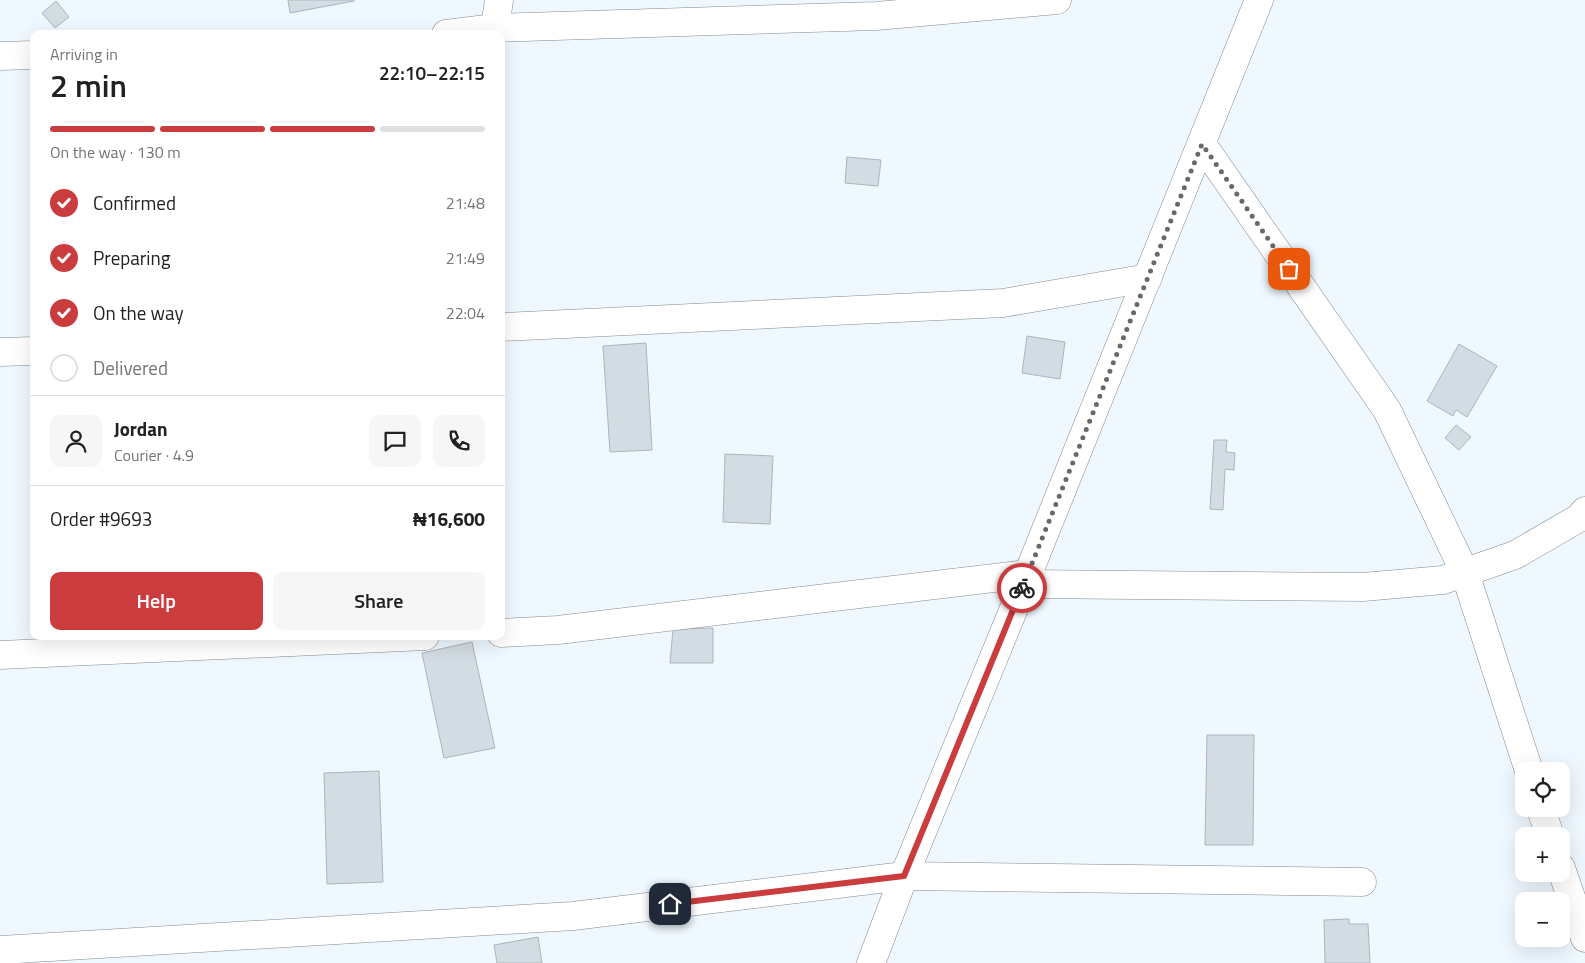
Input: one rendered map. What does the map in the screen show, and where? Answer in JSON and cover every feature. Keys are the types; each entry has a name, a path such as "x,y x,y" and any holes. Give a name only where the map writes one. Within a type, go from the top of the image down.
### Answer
{"street":[{"path":"495,28 500,0"},
{"path":"479,30 876,16 1057,0"},
{"path":"871,963 904,876 1148,278 1259,0"},
{"path":"0,56 30,55"},
{"path":"1202,144 1387,410 1465,572 1526,762"},
{"path":"505,327 1003,303 1148,278"},
{"path":"0,352 30,351"},
{"path":"505,633 558,630 1026,579 1363,587 1444,580 1515,555 1583,521"},
{"path":"0,656 341,640"},
{"path":"0,950 573,916 904,876 1362,882"},
{"path":"1566,882 1585,938"}],"building":[{"path":"288,0 354,0 354,1 290,13"},
{"path":"56,1 69,17 55,28 42,13"},
{"path":"847,157 881,160 878,186 845,183"},
{"path":"1027,336 1065,342 1060,379 1022,373"},
{"path":"646,343 652,450 610,452 603,346"},
{"path":"1459,344 1497,366 1467,417 1456,410 1453,416 1427,401"},
{"path":"1456,425 1471,437 1459,450 1445,438"},
{"path":"1214,440 1227,440 1226,452 1235,453 1234,470 1225,469 1223,510 1210,509"},
{"path":"725,454 773,456 770,524 723,522"},
{"path":"713,628 713,663 670,663 673,629"},
{"path":"472,642 495,748 444,758 422,653"},
{"path":"1207,735 1254,735 1253,845 1205,845"},
{"path":"379,771 383,882 327,884 324,773"},
{"path":"1349,919 1349,924 1368,924 1370,963 1325,963 1324,920"},
{"path":"538,937 542,963 497,963 494,945"}],"way so far":[{"path":"1022,588 1202,144 1289,269"}],"route":[{"path":"670,904 904,876 1022,588"}]}
